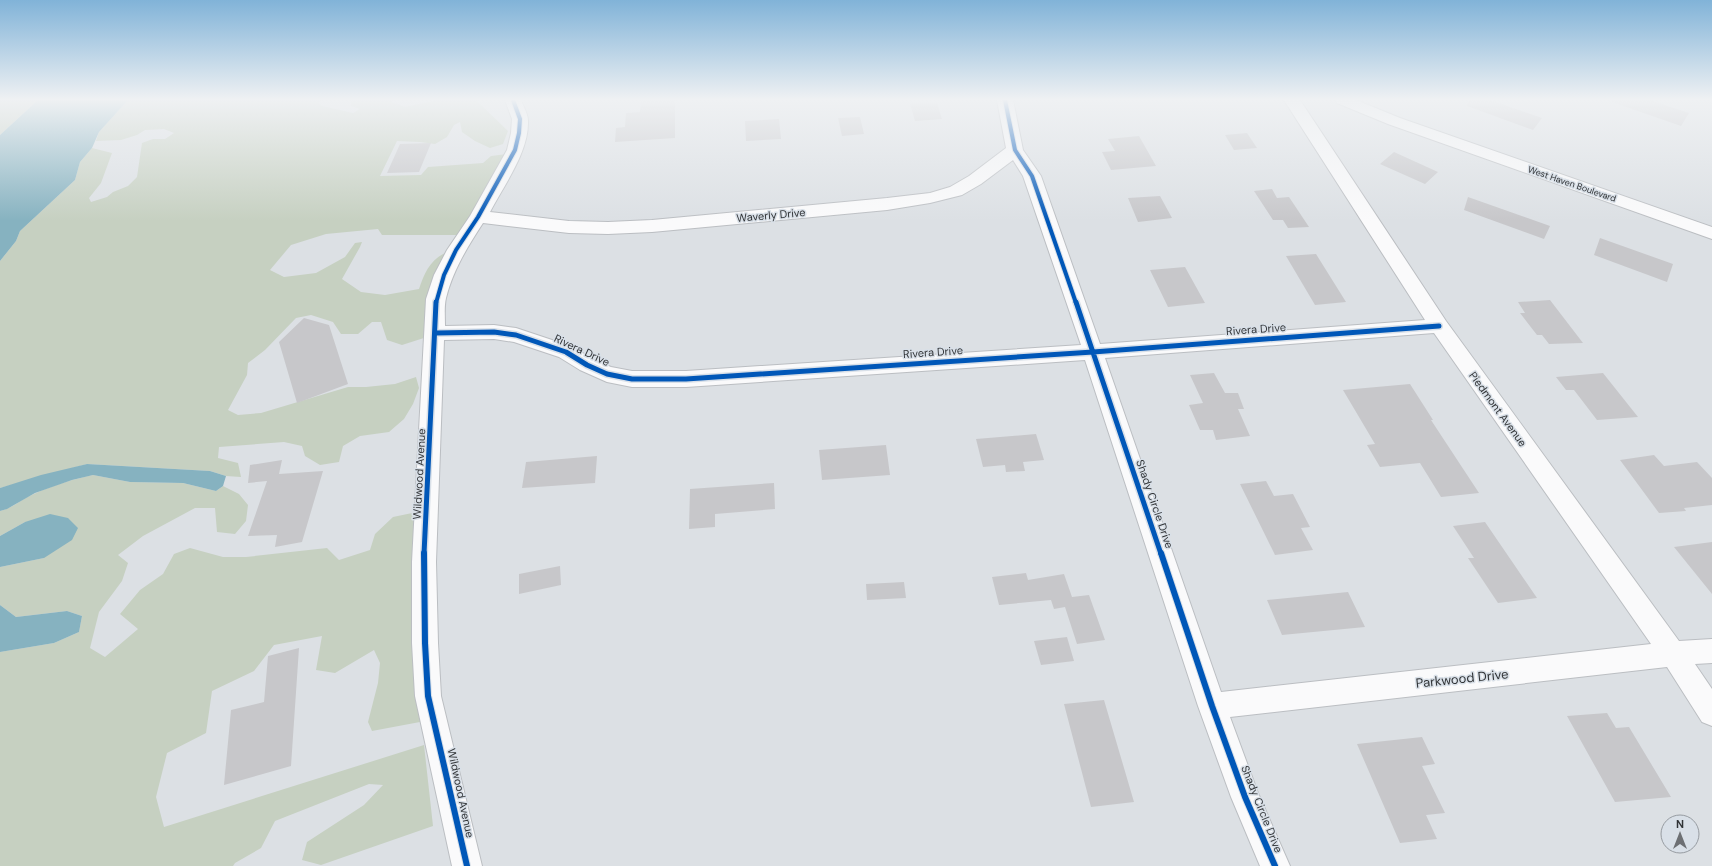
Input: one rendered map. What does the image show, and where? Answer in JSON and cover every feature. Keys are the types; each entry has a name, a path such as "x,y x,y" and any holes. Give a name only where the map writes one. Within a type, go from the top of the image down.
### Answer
{"street":[{"name":"Wildwood Avenue","path":"467,866 428,696 425,643 424,562 436,333 436,299 444,275 456,250 478,217 517,140"},
{"path":"1012,140 1014,150"},
{"name":"Piedmont Avenue","path":"1318,140 1439,326 1673,654 1712,713"},
{"name":"West Haven Boulevard","path":"1449,140 1712,233"},
{"name":"Waverly Drive","path":"478,217 510,218 581,228 613,228 652,226 887,204 930,198 956,191 975,180 1014,150"},
{"name":"Shady Circle Drive","path":"1014,150 1032,176 1212,706 1245,797 1275,866"},
{"name":"Rivera Drive","path":"436,333 494,332 516,335 566,352 587,365 607,374 632,379 686,379 1093,352 1439,326"},
{"name":"Parkwood Drive","path":"1212,706 1673,654 1712,651"}],"green space":[{"path":"149,140 441,140 435,144 397,141 380,176 421,175 428,167 483,163 491,156 507,154 475,214 457,235 382,235 378,229 326,234 291,245 270,270 284,277 316,273 345,257 355,243 362,242 342,279 361,292 385,295 419,289 428,268 435,259 445,253 431,288 425,314 427,337 402,345 387,340 381,322 372,322 358,334 341,334 333,322 311,315 296,318 265,350 248,363 247,375 228,410 238,415 261,413 348,387 395,384 416,377 419,388 413,404 404,419 389,432 360,436 343,446 339,462 320,465 305,456 302,446 284,442 219,447 218,458 238,463 241,477 226,476 210,471 87,464 0,488 0,261 16,241 20,231 75,180 80,162 92,148 112,153 101,183 89,198 91,202 107,197 113,192 128,186 137,177 142,143"},
{"path":"504,140 503,144 490,148 475,141"},
{"path":"93,475 130,482 183,483 216,491 223,486 239,494 248,505 246,521 235,534 217,532 215,508 195,508 143,536 118,555 128,563 122,581 99,612 90,648 105,657 138,629 120,614 140,590 163,574 174,554 190,548 223,557 246,557 327,548 339,560 370,550 375,534 393,517 417,512 414,643 420,722 372,731 368,722 378,683 380,663 374,650 335,673 316,670 322,636 274,645 254,671 212,691 206,733 167,753 156,797 164,827 424,745 433,826 321,865 302,860 307,842 364,805 383,785 369,784 275,821 261,848 235,863 233,866 0,866 0,652 54,643 79,632 82,616 67,611 16,617 0,605 0,567 44,558 25,522 0,536 0,511 50,487"}],"water":[{"path":"0,140 95,140 92,148 80,162 75,180 20,231 16,241 0,261"},
{"path":"87,464 210,471 226,476 223,486 216,491 183,483 130,482 93,475 72,480 35,493 7,509 0,511 0,488 41,475"},
{"path":"50,514 68,518 78,528 72,540 44,558 0,567 0,536 25,522"},
{"path":"0,605 16,617 67,611 82,616 79,632 54,643 0,652"}],"building":[{"path":"615,140 639,140 615,142"},
{"path":"1109,140 1142,140 1156,166 1111,170 1102,152 1115,151"},
{"path":"1228,140 1252,140 1257,148 1234,150"},
{"path":"431,143 419,172 387,173 400,144"},
{"path":"1394,152 1438,172 1425,184 1380,164"},
{"path":"1272,189 1277,198 1289,197 1309,227 1288,228 1283,220 1273,220 1254,191"},
{"path":"1160,196 1172,218 1138,222 1128,198"},
{"path":"1468,197 1550,226 1544,239 1464,210"},
{"path":"1600,238 1673,264 1667,282 1594,255"},
{"path":"1316,254 1346,302 1315,305 1286,256"},
{"path":"1185,267 1205,303 1168,307 1150,270"},
{"path":"1550,300 1583,343 1549,344 1542,335 1537,335 1520,313 1525,313 1518,302"},
{"path":"304,318 329,325 348,384 297,403 279,342"},
{"path":"1214,373 1225,393 1238,393 1244,409 1238,409 1250,436 1216,440 1213,430 1200,430 1189,405 1203,403 1190,375"},
{"path":"1603,373 1638,417 1597,420 1574,390 1566,390 1556,377"},
{"path":"1410,384 1433,420 1431,420 1479,493 1441,497 1420,463 1380,467 1367,445 1375,444 1343,390"},
{"path":"1036,434 1044,460 1023,462 1025,471 1006,472 1005,465 983,467 976,439"},
{"path":"886,445 890,475 822,480 819,450"},
{"path":"1654,455 1664,466 1697,462 1712,478 1712,505 1684,508 1686,511 1659,513 1620,460"},
{"path":"597,456 595,483 522,488 526,462"},
{"path":"282,460 279,474 323,471 302,542 275,547 277,535 248,536 267,481 248,483 250,465"},
{"path":"1266,481 1274,496 1293,494 1310,527 1301,528 1313,550 1275,555 1240,484"},
{"path":"774,483 775,509 715,514 715,527 689,529 690,489"},
{"path":"1485,522 1537,598 1498,603 1468,558 1474,558 1453,526"},
{"path":"1712,542 1712,594 1674,547"},
{"path":"560,566 561,585 519,594 519,574"},
{"path":"1026,573 1028,580 1064,574 1072,597 1089,595 1105,640 1077,644 1065,607 1054,609 1051,600 999,605 992,577"},
{"path":"904,582 906,598 867,600 866,584"},
{"path":"1348,592 1365,627 1282,635 1267,600"},
{"path":"1067,637 1074,661 1041,665 1034,641"},
{"path":"299,648 291,766 224,785 231,710 264,702 268,656"},
{"path":"1104,700 1134,802 1091,807 1064,704"},
{"path":"1607,713 1616,728 1629,727 1671,797 1615,802 1567,716"},
{"path":"1422,737 1435,764 1422,766 1445,813 1426,815 1437,839 1400,843 1357,744"}],"cycle path":[{"path":"467,866 428,696 425,643 424,562 436,299 444,275 456,250 478,217 515,150 517,140"},
{"path":"1013,140 1015,150 1032,176 1212,706 1245,797 1275,866"},
{"path":"436,333 494,332 516,335 566,352 587,365 607,374 632,379 686,379 1093,352 1439,326"}]}
